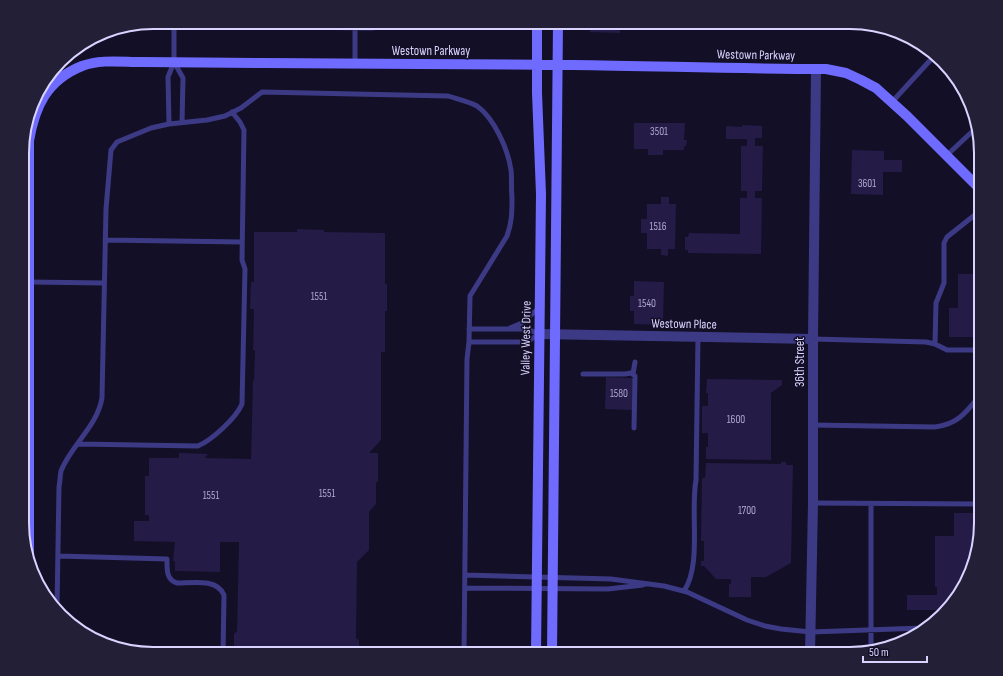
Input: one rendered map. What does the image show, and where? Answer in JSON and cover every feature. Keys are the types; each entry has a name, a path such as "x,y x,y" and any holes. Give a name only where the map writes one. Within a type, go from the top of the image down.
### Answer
{"street":[{"name":"Valley West Drive","path":"536,647 541,194 537,29"},
{"path":"552,647 558,29"},
{"name":"Westown Parkway","path":"38,106 46,93 57,81 70,72 85,65 101,62 558,65 826,69 846,73 876,88 974,183"},
{"name":"36th Street","path":"810,647 814,503 813,339 816,69"},
{"name":"Westown Parkway","path":"29,153 29,208"},
{"name":"Westown Place","path":"539,334 813,339"}],"lane":[{"path":"169,124 168,77 174,62 176,29"},
{"path":"355,64 357,29"},
{"path":"892,102 931,59"},
{"path":"174,62 183,78 182,123"},
{"path":"57,600 61,473 67,459 97,413 102,398 106,209 111,150 117,142 151,128 225,116 241,108 262,92 448,96 463,100 476,106 490,119 499,135 510,163 511,171 511,227 470,296 469,342 466,359 464,647"},
{"path":"78,444 198,446 205,442 238,412 242,404 245,269 242,260 244,130 232,112"},
{"path":"946,156 972,131"},
{"path":"935,344 936,303 944,283 944,243 946,237 974,215"},
{"path":"105,240 242,242"},
{"path":"29,282 104,283"},
{"path":"507,329 522,323 539,308"},
{"path":"469,329 527,329 539,334"},
{"path":"469,342 527,342 539,334"},
{"path":"684,591 688,586 693,565 698,337"},
{"path":"813,339 926,342 935,344 947,350 974,350"},
{"path":"634,428 635,376 633,374 635,362"},
{"path":"583,374 633,374"},
{"path":"813,425 945,426 962,416 974,402"},
{"path":"814,503 974,504"},
{"path":"871,504 871,645"},
{"path":"58,556 168,559 167,572 173,582 213,584 218,586 224,595 224,647"},
{"path":"465,575 553,576 611,579 652,584 684,591 747,620 765,626 811,632 915,628"},
{"path":"465,588 608,589 652,584"}],"building":[{"path":"590,29 620,29 620,33 590,32"},
{"path":"634,123 685,123 684,140 687,140 686,146 684,146 684,150 663,150 663,155 648,155 648,149 634,149"},
{"path":"742,125 762,126 762,138 755,138 755,146 763,146 762,191 755,191 755,198 762,198 761,254 688,253 688,250 685,250 685,237 688,237 689,233 740,234 740,198 747,198 747,191 741,191 741,146 747,146 747,139 726,139 726,126 742,127"},
{"path":"852,150 884,151 884,160 902,160 902,172 883,172 883,195 851,194"},
{"path":"661,197 669,197 669,204 676,204 675,249 668,249 668,256 661,255 661,249 647,249 647,233 641,233 641,219 647,219 647,204 661,204"},
{"path":"297,229 324,230 324,232 385,233 385,284 387,284 387,311 385,311 385,352 381,352 381,440 370,452 378,453 378,482 376,482 376,504 369,512 369,550 357,562 356,638 359,640 359,647 234,647 234,634 237,631 239,542 220,542 220,572 175,571 175,561 173,561 175,542 134,541 134,521 149,521 149,515 145,515 145,476 149,476 149,458 179,458 179,453 208,454 205,458 251,459 255,350 253,350 254,309 250,309 251,282 254,282 254,232 297,232"},
{"path":"958,274 974,274 974,337 949,337 949,308 958,308"},
{"path":"634,281 664,282 663,325 634,324 634,311 630,311 630,296 634,296"},
{"path":"606,377 633,378 632,410 605,409"},
{"path":"707,379 782,380 782,385 771,393 771,460 706,459 708,433 702,433 702,406 708,406 708,393 706,393"},
{"path":"781,462 786,462 786,465 793,465 791,563 766,577 751,577 751,597 729,597 729,584 731,584 731,579 716,579 704,566 701,566 701,561 704,561 704,541 701,541 702,478 705,478 706,463 781,464"},
{"path":"954,513 974,513 972,548 961,578 953,592 938,610 907,610 907,595 937,595 937,587 935,587 935,536 954,536"}]}
